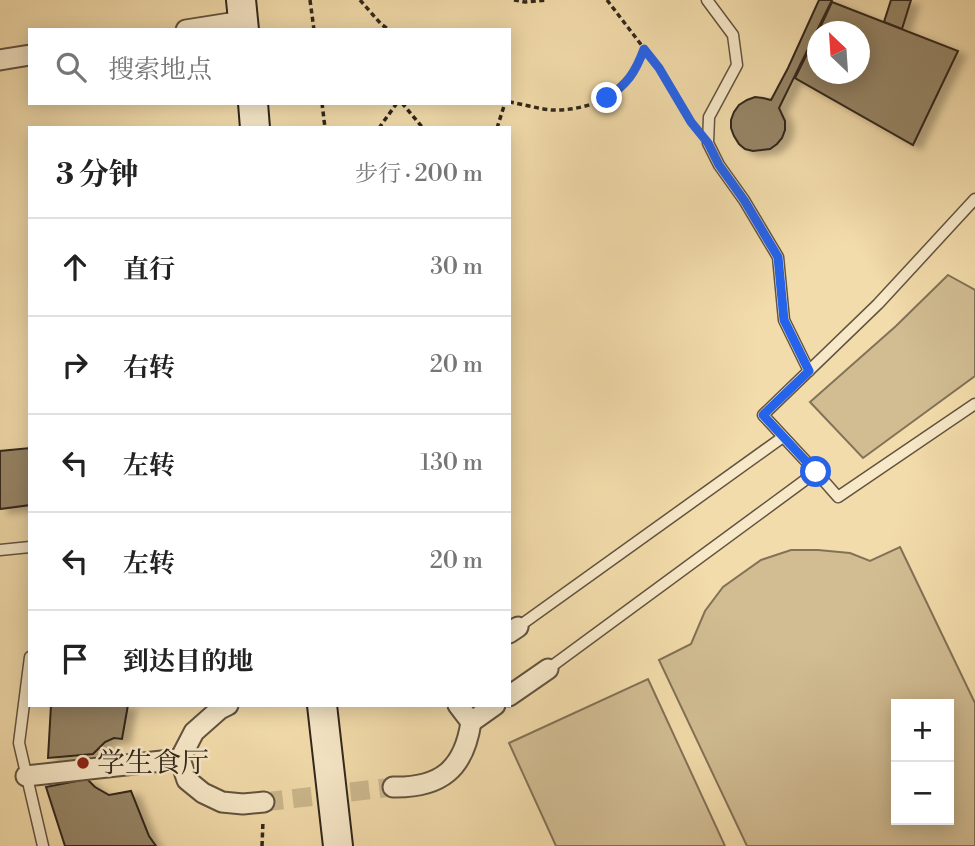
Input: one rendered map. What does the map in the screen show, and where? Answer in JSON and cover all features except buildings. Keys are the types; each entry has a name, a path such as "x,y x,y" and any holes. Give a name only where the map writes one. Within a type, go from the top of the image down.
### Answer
{"main road":[{"path":"253,105 255,126"},
{"path":"321,707 338,846"}],"street":[{"path":"195,28 243,17"},
{"path":"0,60 28,55"},
{"path":"511,695 548,669"},
{"path":"224,707 194,732 180,759 187,780 203,793 222,802 264,802"},
{"path":"460,707 471,722"},
{"path":"393,787 412,788 431,783 447,773 460,759 468,741 471,722 492,707"},
{"path":"26,776 180,759"}],"lane":[{"path":"707,0 733,35 737,65 709,117 708,143 719,165 744,200 778,257 784,320 809,371"},
{"path":"975,199 878,304 763,415 838,498 975,404"},
{"path":"514,630 783,437"},
{"path":"548,669 816,472"},
{"path":"0,550 28,547"},
{"path":"28,673 19,743 43,846"}],"path":[{"path":"310,0 314,28"},
{"path":"360,0 386,28"},
{"path":"514,0 546,0"},
{"path":"607,0 659,68 691,122 708,143"},
{"path":"380,28 381,24"},
{"path":"511,103 551,110 580,107 607,98 624,86 636,69 644,49"},
{"path":"322,105 325,126"},
{"path":"380,126 396,105"},
{"path":"404,105 421,126"},
{"path":"498,126 506,105"},
{"path":"262,846 264,802"}],"shaded area":[{"path":"948,275 975,290 975,376 863,458 810,402 896,326"},
{"path":"900,547 975,703 975,846 747,846 659,660 691,644 705,611 723,587 761,560 791,550 850,553 870,561"},
{"path":"648,679 725,846 556,846 509,743"}],"tunnel":[{"path":"264,802 393,787"}],"place":[{"name":"学生食厅","path":"83,763"}],"route":[{"path":"607,98 624,86 636,69 644,49 659,68 691,122 708,143 719,165 744,200 778,257 784,320 809,371 763,415 816,472"}]}
